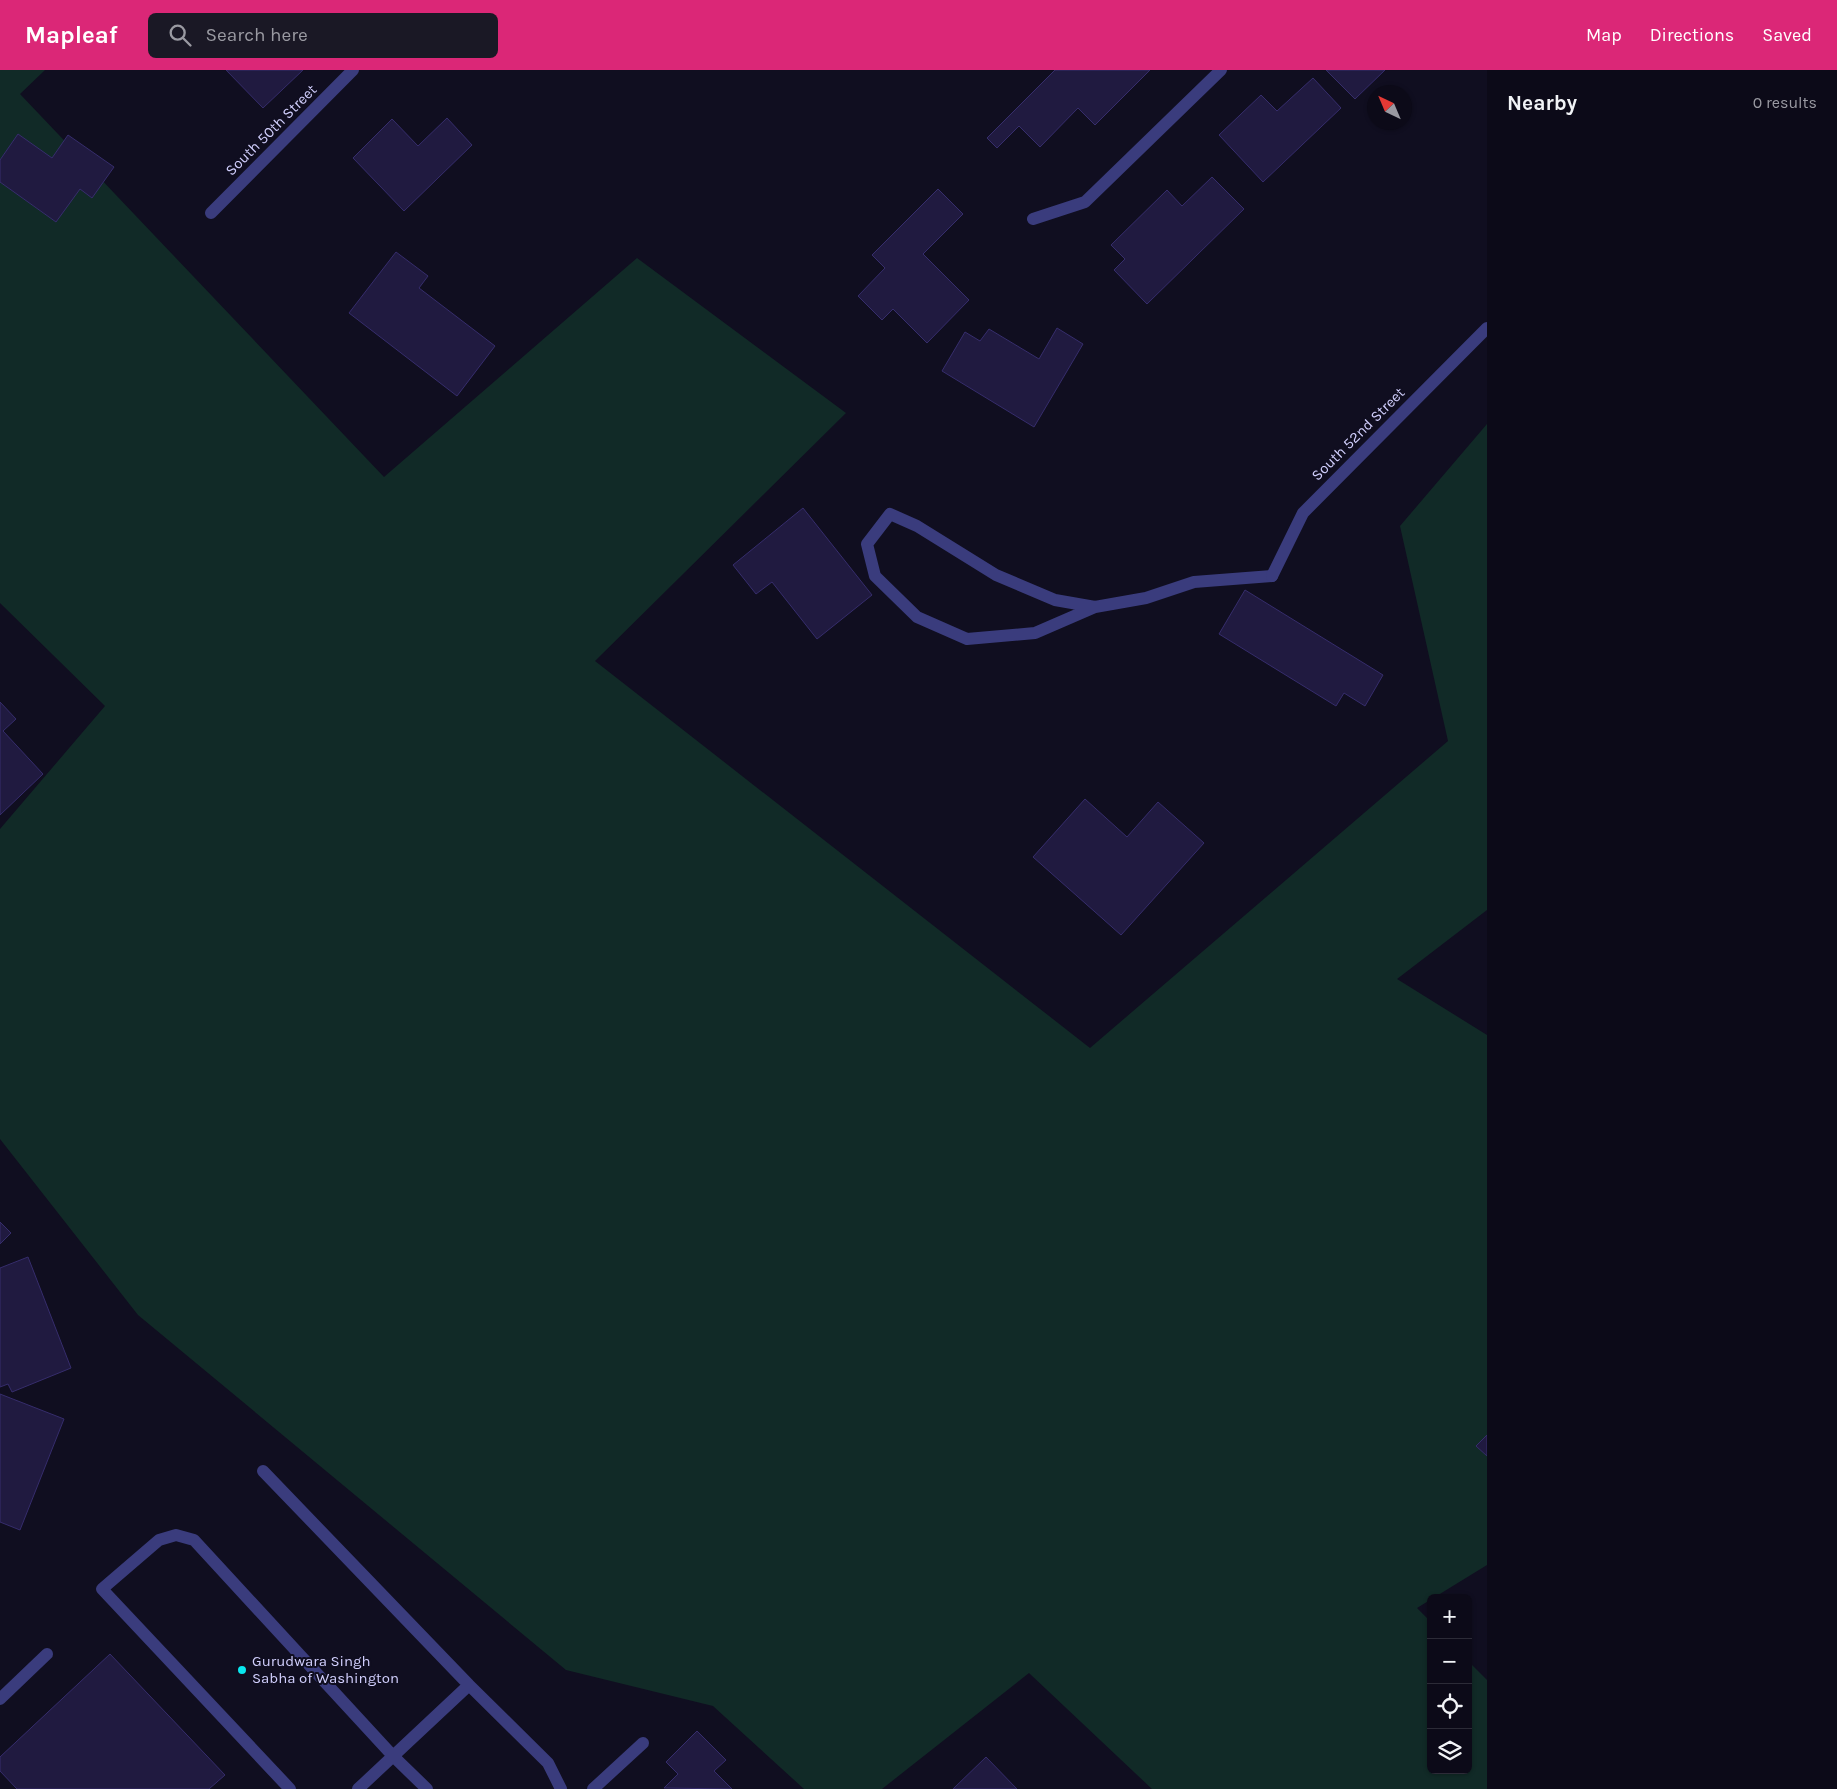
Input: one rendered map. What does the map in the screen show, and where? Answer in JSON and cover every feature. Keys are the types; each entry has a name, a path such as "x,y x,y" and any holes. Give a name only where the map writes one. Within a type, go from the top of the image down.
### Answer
{"street":[{"name":"South 50th Street","path":"211,213 353,70"},
{"path":"1033,219 1085,202 1221,70"},
{"name":"South 52nd Street","path":"1095,607 1146,598 1194,582 1272,576 1303,513 1487,328"},
{"path":"890,514 917,526 996,576 1055,600 1095,607 1035,633 967,639 917,617 875,576 867,544 890,514"},
{"path":"263,1471 548,1763 561,1789"},
{"path":"290,1789 102,1589 159,1540 176,1535 194,1540 394,1756 427,1789"},
{"path":"0,1699 47,1654"},
{"path":"358,1789 469,1684"},
{"path":"594,1789 643,1743"}],"green space":[{"path":"0,70 45,70 20,94 384,477 637,258 846,413 595,661 1090,1048 1448,741 1400,526 1487,424 1487,910 1397,979 1487,1035 1487,1565 1440,1594 1427,1594 1427,1602 1417,1608 1427,1618 1427,1774 1472,1774 1472,1665 1487,1680 1487,1789 1152,1789 1029,1673 882,1789 804,1789 713,1706 566,1670 138,1315 0,1139 0,829 105,706 0,603"}],"building":[{"path":"226,70 303,70 263,108"},
{"path":"1055,70 1150,70 1095,125 1078,108 1040,147 1019,126 997,148 987,138"},
{"path":"1326,70 1385,70 1369,85 1367,85 1367,87 1355,99"},
{"path":"1313,78 1341,108 1263,182 1219,135 1261,95 1277,111"},
{"path":"447,118 472,145 404,211 353,158 392,119 418,146"},
{"path":"18,134 52,158 68,135 114,167 92,198 80,189 56,222 0,182 0,160"},
{"path":"1212,177 1244,209 1147,304 1114,270 1125,259 1111,245 1167,190 1182,206"},
{"path":"938,189 963,214 923,254 969,300 927,343 893,309 882,320 858,296 885,268 872,255"},
{"path":"396,252 428,276 419,288 495,346 457,396 349,313"},
{"path":"1057,328 1083,344 1034,427 942,371 965,332 980,341 989,329 1039,359"},
{"path":"803,508 872,595 817,639 772,582 756,594 733,565"},
{"path":"1245,590 1383,675 1365,706 1344,693 1336,706 1219,634"},
{"path":"0,702 16,719 3,731 43,774 0,815"},
{"path":"1085,799 1127,837 1158,802 1204,843 1121,935 1033,857"},
{"path":"0,1222 11,1233 0,1244"},
{"path":"28,1257 71,1368 12,1392 8,1384 0,1387 0,1268"},
{"path":"0,1394 64,1419 20,1530 0,1522"},
{"path":"1487,1435 1487,1456 1476,1446"},
{"path":"110,1654 225,1775 209,1789 17,1789 0,1771 0,1757"},
{"path":"697,1731 726,1760 714,1771 732,1789 664,1788 678,1774 666,1762"},
{"path":"986,1757 1017,1789 953,1789"}],"place":[{"name":"Gurudwara Singh Sabha of Washington","path":"242,1670"}]}
